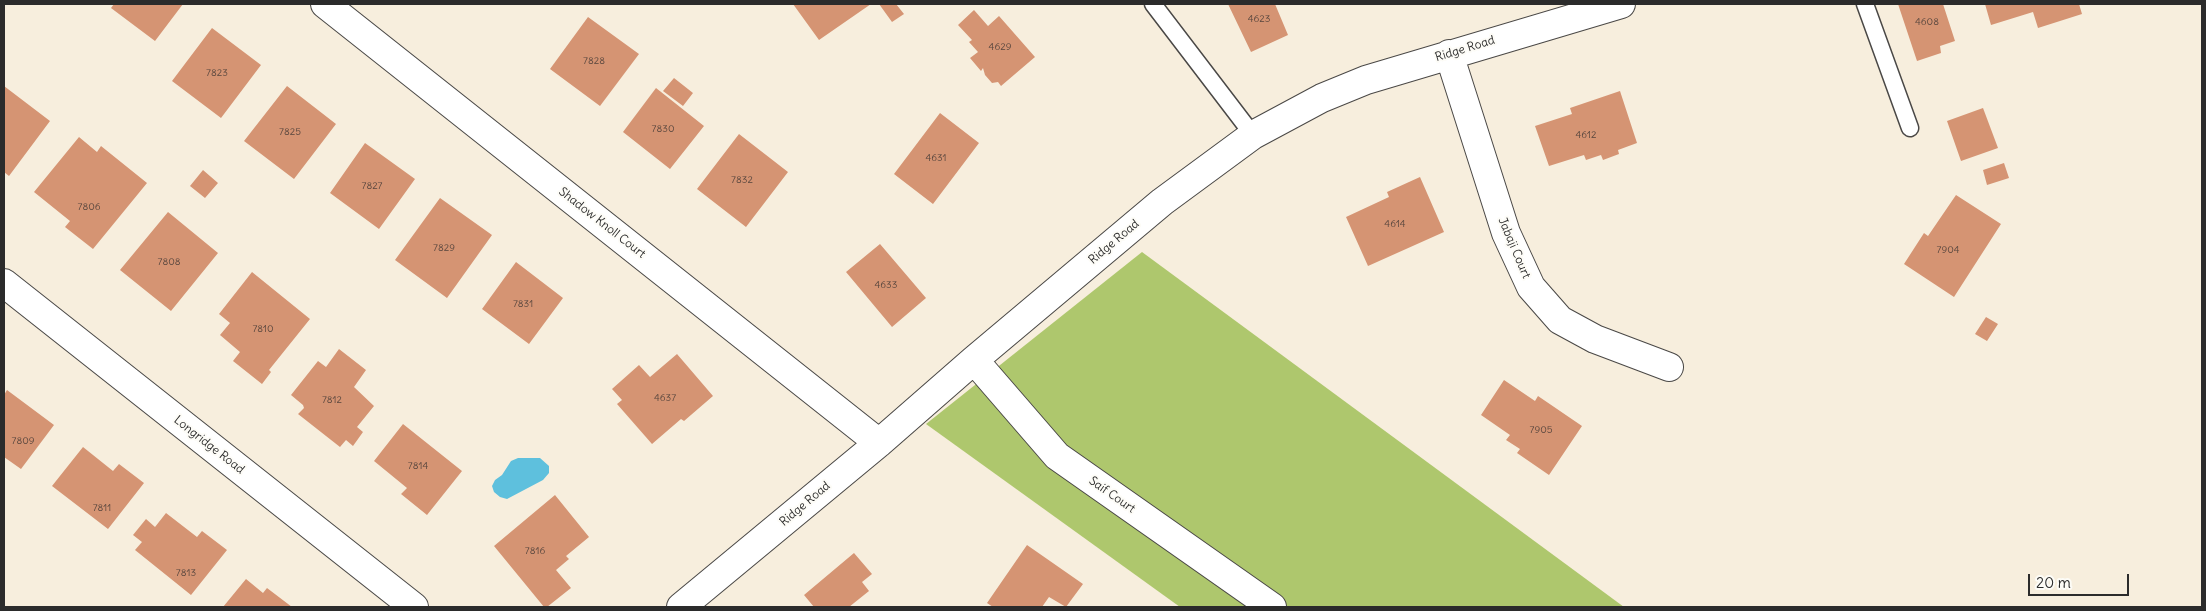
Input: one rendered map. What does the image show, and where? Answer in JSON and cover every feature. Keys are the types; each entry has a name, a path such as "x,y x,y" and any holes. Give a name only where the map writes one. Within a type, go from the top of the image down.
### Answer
{"street":[{"name":"Shadow Knoll Court","path":"325,4 879,443"},
{"name":"Ridge Road","path":"681,607 879,443 974,360 1162,202 1253,135 1322,98 1366,80 1621,4"},
{"name":"Jabaji Court","path":"1449,54 1506,233 1531,287 1560,320 1594,338 1669,367"},
{"name":"Longridge Road","path":"4,283 414,607"},
{"name":"Saif Court","path":"974,360 1057,456 1272,607"}],"lane":[{"path":"1153,4 1253,135"},
{"path":"1864,4 1910,128"}],"green space":[{"path":"1142,252 1624,607 1180,607 926,424"}],"water":[{"path":"518,458 540,458 549,466 549,473 543,480 507,499 500,497 494,492 492,486 511,461"}],"building":[{"path":"114,4 183,4 155,41 111,8"},
{"path":"793,4 871,4 819,40"},
{"path":"879,4 896,4 904,14 892,22"},
{"path":"1228,4 1275,4 1288,35 1251,52"},
{"path":"1898,4 1943,4 1955,41 1940,46 1941,53 1917,61"},
{"path":"1985,4 2079,4 2082,14 2038,28 2033,12 1991,25"},
{"path":"974,10 988,26 999,16 1035,57 1001,86 998,82 992,83 985,75 983,68 981,71 970,58 978,52 969,42 972,40 958,25"},
{"path":"588,17 639,54 600,106 550,69"},
{"path":"212,28 261,65 221,118 172,81"},
{"path":"674,78 693,93 683,106 663,91"},
{"path":"4,86 50,121 9,176 4,172"},
{"path":"287,86 336,124 294,179 244,141"},
{"path":"656,88 704,126 670,169 623,132"},
{"path":"1620,91 1637,143 1618,150 1619,154 1603,160 1601,155 1586,160 1584,155 1549,166 1535,126 1572,114 1570,108"},
{"path":"1983,108 1998,148 1961,161 1947,121"},
{"path":"940,113 979,143 933,204 894,174"},
{"path":"739,134 788,172 746,227 697,189"},
{"path":"79,137 97,152 101,146 147,183 93,249 65,227 70,221 34,192"},
{"path":"365,143 415,179 379,229 330,193"},
{"path":"2004,163 2009,178 1987,185 1983,170"},
{"path":"203,170 218,183 205,198 190,186"},
{"path":"1420,177 1444,232 1368,266 1346,217 1389,197 1387,192"},
{"path":"1956,195 2001,224 1954,297 1904,264 1924,233 1928,236"},
{"path":"440,198 492,235 447,298 395,260"},
{"path":"168,212 218,253 171,311 120,270"},
{"path":"880,244 926,298 892,327 846,272"},
{"path":"516,262 563,298 529,344 482,309"},
{"path":"252,272 310,319 269,370 271,372 262,384 233,361 240,352 220,335 230,323 219,314"},
{"path":"1986,317 1998,324 1987,341 1975,334"},
{"path":"339,349 366,370 354,387 374,406 357,427 363,432 353,446 346,440 340,447 298,414 304,408 303,405 291,395 318,361 326,367"},
{"path":"677,354 713,396 684,421 681,419 652,444 617,404 622,400 612,389 639,365 650,377"},
{"path":"1504,380 1535,401 1538,396 1582,426 1549,475 1517,453 1520,449 1506,440 1510,435 1481,415"},
{"path":"7,390 54,425 21,469 4,457 4,395"},
{"path":"403,424 462,471 427,515 401,494 407,488 374,461"},
{"path":"83,447 113,471 119,464 144,483 108,529 52,486"},
{"path":"555,495 589,537 566,556 569,559 556,570 571,588 547,607 544,607 494,546"},
{"path":"166,513 197,537 202,531 227,550 191,595 135,550 142,542 133,535 146,519 155,527"},
{"path":"1027,545 1083,584 1066,607 1049,597 1042,607 993,607 987,603"},
{"path":"854,553 872,574 862,582 869,591 849,607 814,607 804,595"},
{"path":"246,579 263,593 267,588 292,607 223,607"}]}
